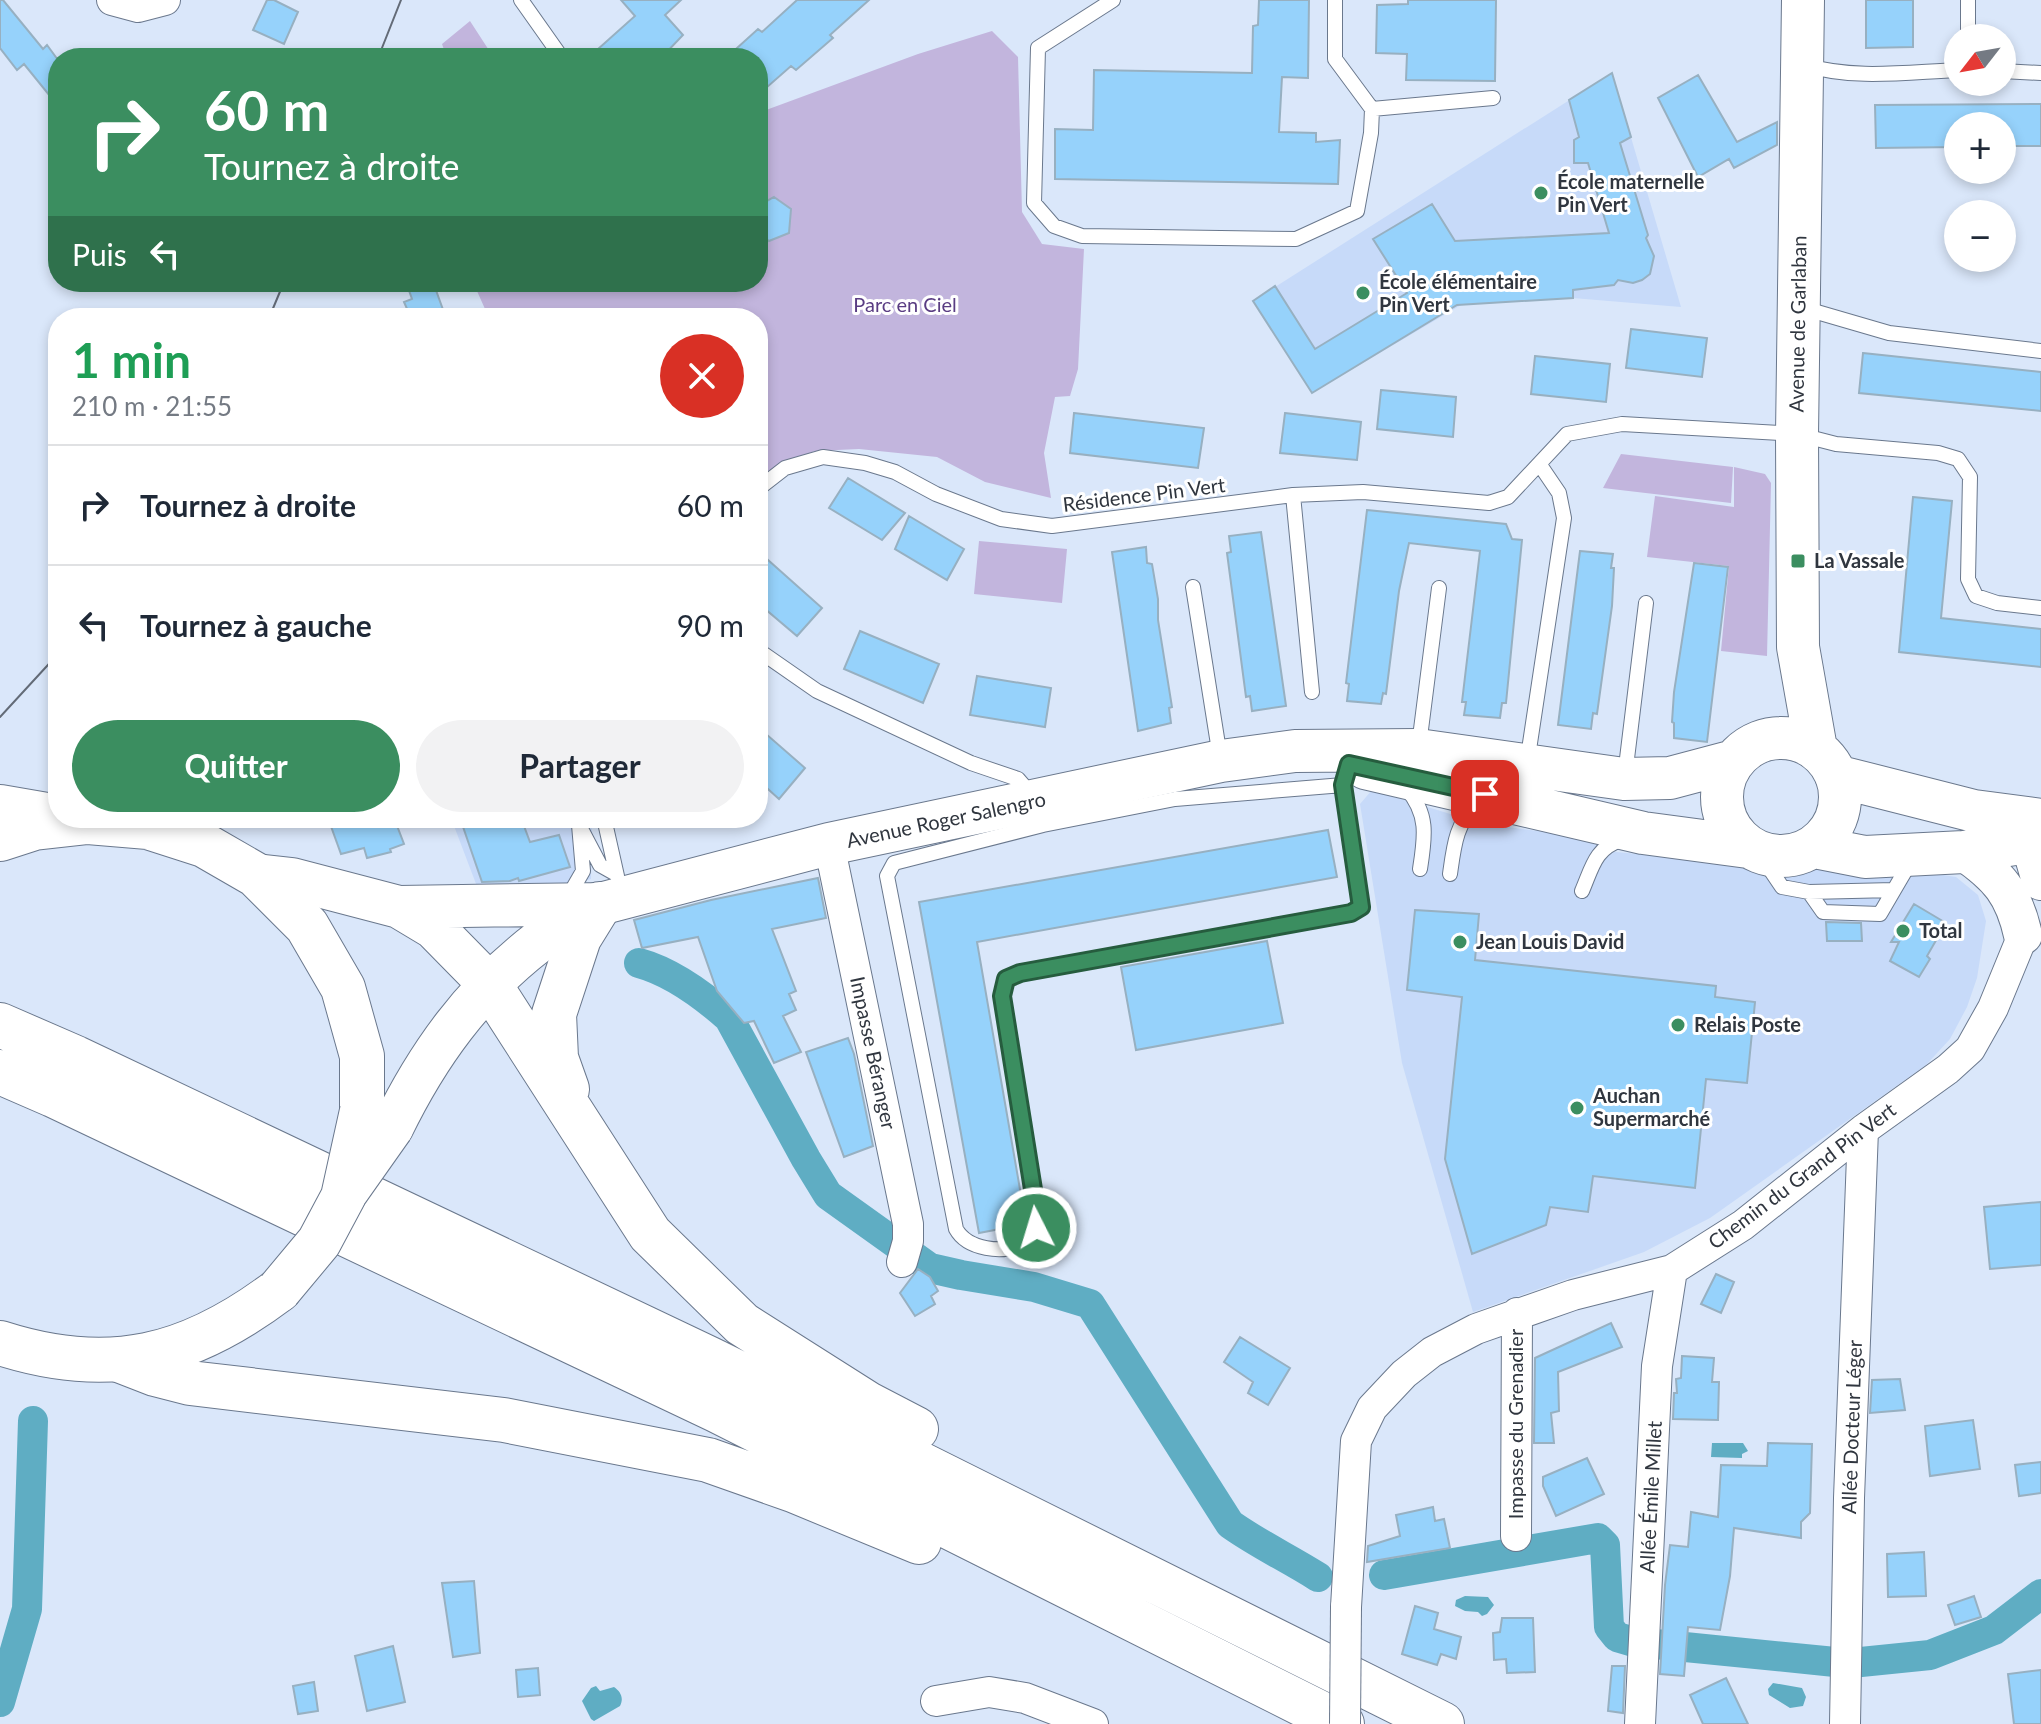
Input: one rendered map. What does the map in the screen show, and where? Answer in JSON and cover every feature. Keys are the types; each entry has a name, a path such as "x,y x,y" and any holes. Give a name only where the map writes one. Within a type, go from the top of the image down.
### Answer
{"main road":[{"name":"Avenue de Garlaban","path":"1803,0 1797,434 1798,647 1826,763"},
{"name":"Avenue de Garlaban","path":"1745,752 1782,697 1798,647"},
{"path":"1826,763 1840,796 1838,816 1828,834 1814,847 1796,855 1778,857 1753,850 1731,829 1722,807 1723,783 1745,752 1776,738 1797,740 1826,763 2034,847"},
{"name":"Avenue Roger Salengro","path":"601,896 1221,761 1295,751 1418,750 1624,779 1670,778 1745,752"},
{"name":"Avenue Roger Salengro","path":"1295,751 1357,773 1485,794 1643,833 1753,850"},
{"path":"0,807 48,815"},
{"path":"0,839 48,825"},
{"path":"151,828 204,845 256,875 307,926 343,988 377,1120"},
{"path":"1814,847 1865,857 2034,847"},
{"path":"256,875 292,879 399,907 434,928 489,984 650,1234 742,1324 868,1404 1080,1514 1398,1702"},
{"path":"399,907 601,896"},
{"path":"0,1343 33,1354 76,1360 119,1360 165,1352 210,1336 251,1312 279,1290 319,1242 377,1120 489,984 601,896"},
{"path":"581,1129 556,1058 554,1014 579,938 601,896"},
{"path":"0,1025 76,1058 710,1359 1442,1724"},
{"path":"0,1072 716,1410 1343,1724"},
{"path":"119,1360 190,1383 504,1420 708,1460 807,1496 1226,1667"}],"street":[{"path":"112,0 138,7 165,0"},
{"name":"Impasse Béranger","path":"829,844 908,1224 905,1252"},
{"path":"2023,935 2034,847"},
{"path":"1964,852 1988,868 2001,884 2017,908 2023,935"},
{"name":"Chemin du Grand Pin Vert","path":"1343,1724 1356,1441 1372,1408 1404,1374 1432,1352 1476,1329 1517,1313 1672,1270 1743,1225 1970,1049 1993,1008 2023,935"},
{"name":"Allée Docteur Léger","path":"1845,1724 1849,1498 1863,1130"},
{"name":"Allée Émile Millet","path":"1640,1724 1657,1366 1672,1270"},
{"name":"Impasse du Grenadier","path":"1516,1536 1517,1313"},
{"path":"936,1701 989,1692 1025,1698 1093,1724"}],"lane":[{"path":"521,0 555,48"},
{"path":"1113,0 1038,48 1034,203 1054,226 1082,236 1296,239 1357,211 1371,133 1372,109 1335,59 1335,0"},
{"path":"1968,0 1968,24"},
{"path":"1801,64 1824,71 1861,74 1944,71"},
{"path":"2016,72 2041,73"},
{"path":"1372,109 1493,98"},
{"path":"1798,306 1889,333 2038,346"},
{"name":"Résidence Pin Vert","path":"768,481 785,468 823,457 865,463 895,472 936,494 1001,519 1052,526 1293,495 1363,492 1489,503 1508,497 1567,434 1622,424 1797,434 1836,444 1938,453 1958,459 1970,477 1968,579 1976,596 1997,603 2041,608"},
{"path":"1450,874 1456,833 1467,813 1502,780 1527,766 1564,518 1559,493 1540,465"},
{"path":"1293,495 1312,692"},
{"path":"1193,587 1221,761"},
{"path":"1418,750 1439,588"},
{"path":"1624,779 1646,603"},
{"path":"768,657 817,691 971,763 1018,779 1029,790 1034,802"},
{"path":"1357,773 1361,907 1351,913 1020,973 1006,979 1002,996 1036,1208 1036,1228 1022,1243 1003,1248 983,1248 960,1236 956,1229 887,876 894,863 1043,825 1175,799 1357,773 1405,787 1418,802 1425,839 1420,869"},
{"path":"579,828 583,871 601,896"},
{"path":"582,828 600,865 601,896"},
{"path":"601,896 604,828"},
{"path":"1582,891 1597,855 1608,844 1643,833"},
{"path":"1753,850 1782,887 1809,892 1894,890"},
{"path":"1809,892 1823,912 1880,914 1916,854"}],"shaded area":[{"name":"École maternelle Pin Vert","path":"1612,73 1681,307 1573,298 1461,305 1312,393 1253,301"},
{"path":"1372,790 1483,824 1569,835 1616,852 1788,868 1919,871 1956,877 1978,895 1986,921 1977,978 1967,1007 1950,1039 1926,1065 1710,1218 1644,1252 1473,1312 1402,1063 1360,804"},
{"path":"455,828 592,828 591,879 542,892 481,897"},
{"path":"1712,1443 1743,1443 1748,1451 1742,1454 1742,1458 1711,1457"},
{"path":"1465,1596 1488,1597 1494,1605 1482,1616 1478,1612 1465,1611 1455,1606 1456,1600"},
{"path":"1773,1683 1802,1688 1806,1697 1803,1706 1790,1708 1769,1695 1768,1689"},
{"path":"596,1686 600,1691 614,1687 622,1700 620,1706 594,1721 582,1701"}],"green space":[{"path":"470,21 488,48 443,48 442,44"},
{"name":"Parc en Ciel","path":"992,31 1018,57 1022,212 1042,244 1084,249 1078,369 1070,396 1055,397 1044,453 1051,498 985,482 937,457 859,449 815,451 768,472 768,308 485,308 477,292 768,292 768,109 918,54"},
{"path":"1621,454 1733,467 1731,503 1603,488"},
{"path":"1734,467 1765,474 1771,483 1767,656 1721,651 1729,566 1647,557 1655,496 1734,507"},
{"path":"979,541 1067,549 1062,603 974,594"}],"building":[{"path":"0,0 3,0 43,49 47,45 49,48 48,94 24,64 17,70 0,48"},
{"path":"267,0 274,0 298,12 284,44 253,30"},
{"path":"621,0 681,0 665,15 683,35 671,48 599,48 635,16"},
{"path":"797,0 869,0 830,35 833,38 796,70 791,66 768,86 768,48 737,48 758,29 762,32"},
{"path":"1259,0 1309,0 1308,78 1282,77 1279,132 1316,133 1316,142 1340,140 1338,184 1055,179 1055,129 1093,130 1094,70 1252,73 1253,26 1258,25"},
{"path":"1408,0 1496,0 1495,81 1406,80 1407,54 1376,53 1377,5 1408,4"},
{"path":"1866,0 1913,0 1913,47 1866,48"},
{"path":"1612,73 1631,137 1620,143 1648,235 1646,238 1654,256 1650,274 1633,283 1618,280 1614,285 1573,290 1573,298 1457,305 1312,393 1253,301 1275,286 1315,349 1407,293 1373,239 1432,204 1455,241 1609,233 1588,163 1574,163 1574,140 1579,137 1569,100"},
{"path":"1698,75 1737,142 1777,122 1777,145 1734,168 1729,159 1698,177 1658,98"},
{"path":"2041,104 2041,146 2016,146 2016,112 1944,112 1944,147 1876,148 1875,105"},
{"path":"774,197 791,209 789,233 769,241 768,240 768,200"},
{"path":"410,292 437,292 442,308 407,308 404,302 412,299"},
{"path":"1631,329 1707,338 1702,377 1626,368"},
{"path":"1863,353 2041,372 2041,411 1859,393"},
{"path":"1535,356 1610,364 1606,402 1531,394"},
{"path":"1381,390 1456,397 1453,437 1377,429"},
{"path":"1074,413 1204,428 1198,468 1070,453"},
{"path":"1285,413 1361,422 1357,460 1280,453"},
{"path":"848,478 905,513 882,540 829,508"},
{"path":"1913,497 1952,501 1941,618 2041,629 2041,667 1899,652"},
{"path":"1367,510 1506,524 1512,539 1522,540 1506,703 1502,703 1500,718 1464,715 1466,702 1462,702 1480,551 1409,543 1399,591 1386,694 1383,693 1381,704 1347,701 1349,684 1346,683"},
{"path":"909,516 964,549 947,580 895,549"},
{"path":"1261,532 1286,706 1252,711 1250,696 1246,697 1227,553 1231,552 1229,536"},
{"path":"1146,547 1147,563 1152,564 1158,599 1158,620 1172,707 1169,708 1171,723 1138,731 1112,552"},
{"path":"1580,551 1613,554 1611,568 1614,568 1612,606 1597,714 1593,713 1591,729 1558,725"},
{"path":"768,560 822,608 797,636 768,611"},
{"path":"1694,563 1728,567 1707,742 1674,738 1672,722"},
{"path":"860,631 939,664 923,703 844,669"},
{"path":"977,676 1051,688 1045,727 970,715"},
{"path":"768,736 805,768 779,799 768,789"},
{"path":"332,828 398,828 404,844 390,849 391,852 367,858 364,848 341,854"},
{"path":"463,828 525,828 530,842 559,835 570,867 519,881 518,878 482,882"},
{"path":"1328,830 1337,877 977,942 1026,1224 979,1233 919,902"},
{"path":"818,878 826,918 772,929 796,991 789,994 796,1010 783,1016 801,1052 774,1063 754,1021 744,1023 717,991 698,937 642,948 634,920"},
{"path":"1914,904 1946,923 1919,977 1890,961 1899,942 1891,942"},
{"name":"Auchan Supermarché","path":"1415,910 1479,914 1475,960 1716,986 1715,997 1755,1002 1747,1083 1706,1079 1695,1188 1593,1176 1588,1212 1550,1207 1546,1225 1472,1254 1445,1159 1462,997 1407,990"},
{"path":"1826,922 1861,923 1862,941 1827,941"},
{"path":"1267,941 1283,1023 1136,1050 1121,967"},
{"path":"848,1038 873,1146 844,1157 806,1052"},
{"path":"2041,1202 2041,1265 1990,1269 1984,1207"},
{"path":"918,1269 930,1277 938,1291 931,1296 935,1304 915,1316 900,1293"},
{"path":"1716,1274 1734,1282 1721,1313 1701,1304"},
{"path":"1611,1323 1622,1347 1558,1372 1559,1411 1551,1413 1554,1443 1534,1443 1535,1358"},
{"path":"1240,1337 1290,1368 1268,1405 1248,1393 1253,1382 1224,1362"},
{"path":"1682,1356 1714,1358 1712,1382 1719,1382 1718,1420 1673,1419 1676,1379 1681,1378"},
{"path":"1900,1379 1905,1410 1870,1413 1872,1380"},
{"path":"1973,1420 1980,1469 1930,1476 1925,1426"},
{"path":"1768,1443 1812,1444 1810,1513 1801,1522 1801,1538 1734,1528 1730,1576 1720,1630 1688,1627 1684,1676 1660,1674 1670,1545 1688,1547 1691,1512 1718,1517 1721,1465 1767,1466"},
{"path":"1587,1458 1604,1494 1556,1516 1543,1486 1543,1477"},
{"path":"2041,1462 2041,1493 2019,1496 2015,1465"},
{"path":"1433,1507 1435,1521 1444,1519 1450,1548 1367,1562 1368,1546 1400,1536 1396,1515"},
{"path":"1924,1552 1926,1596 1888,1597 1887,1554"},
{"path":"474,1581 480,1653 453,1657 442,1583"},
{"path":"1974,1596 1981,1617 1955,1625 1948,1605"},
{"path":"1415,1606 1438,1613 1434,1629 1461,1637 1456,1659 1441,1654 1437,1665 1402,1654"},
{"path":"1502,1618 1533,1618 1535,1672 1507,1673 1506,1659 1494,1660 1493,1633 1500,1632"},
{"path":"393,1646 405,1702 367,1711 355,1656"},
{"path":"1612,1666 1625,1666 1623,1713 1608,1711"},
{"path":"538,1668 540,1695 518,1697 516,1670"},
{"path":"2041,1670 2041,1724 2014,1724 2008,1674"},
{"path":"1726,1678 1748,1724 1703,1724 1690,1695"},
{"path":"314,1682 318,1711 298,1714 293,1686"}],"waterway":[{"path":"639,963 687,985 729,1018 828,1195 930,1268 1034,1287 1090,1304 1230,1524 1318,1577"},
{"path":"0,1702 27,1609 33,1421"},
{"path":"1384,1575 1598,1538 1605,1545 1609,1627 1617,1637 1634,1642"},
{"path":"1851,1663 1930,1655 1994,1630 2041,1594"},
{"path":"1655,1644 1835,1662"}],"tram line":[{"path":"382,48 401,0"},
{"path":"273,308 280,292"},
{"path":"0,717 48,665"}],"place":[{"name":"École maternelle Pin Vert","path":"1541,193"},
{"name":"École élémentaire Pin Vert","path":"1363,293"},
{"name":"La Vassale","path":"1798,561"},
{"name":"Total","path":"1903,931"},
{"name":"Jean Louis David","path":"1460,942"},
{"name":"Relais Poste","path":"1678,1025"},
{"name":"Auchan Supermarché","path":"1577,1108"}],"route":[{"path":"1036,1228 1036,1208 1002,996 1006,979 1020,973 1351,913 1361,907 1343,785 1349,764 1485,794"}]}
